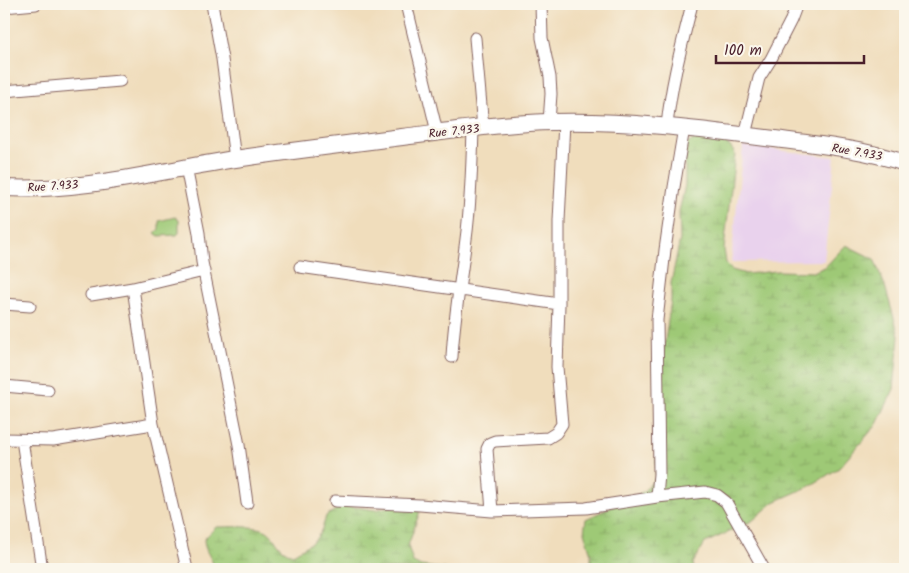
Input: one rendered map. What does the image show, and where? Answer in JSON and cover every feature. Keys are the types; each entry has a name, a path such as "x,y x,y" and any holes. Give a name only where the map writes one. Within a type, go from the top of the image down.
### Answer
{"street":[{"path":"4,7 36,4"},
{"path":"212,4 222,60 235,159"},
{"path":"406,4 437,132"},
{"path":"492,511 487,449 490,443 495,441 548,438 556,433 562,424 557,367 559,221 556,122 542,38 541,4"},
{"path":"667,126 674,80 692,4"},
{"path":"745,135 758,78 771,59 798,4"},
{"path":"452,357 458,289 467,230 478,128 475,38"},
{"path":"4,91 120,81"},
{"name":"Rue 7.933","path":"4,188 60,187 235,159 437,132 556,122 594,121 667,126 745,135 850,149 905,163"},
{"path":"657,497 659,474 657,320 674,187 684,128"},
{"path":"186,167 199,233 204,271 239,445 247,503"},
{"path":"300,267 559,304"},
{"path":"91,295 133,288 204,271"},
{"path":"133,288 153,424 187,569"},
{"path":"4,304 30,306"},
{"path":"4,386 48,390"},
{"path":"4,439 53,440 153,424"},
{"path":"22,440 42,569"},
{"path":"335,501 492,511 586,508 705,492 717,495 726,502 764,569"}],"shaded area":[{"path":"743,146 835,157 824,261 731,262"}],"green space":[{"path":"698,137 720,139 728,144 735,154 724,249 726,263 732,270 746,274 777,271 813,272 825,267 846,245 874,259 885,286 899,336 894,389 877,424 839,468 810,486 774,502 752,521 705,543 693,563 694,569 591,569 591,554 584,532 586,519 643,492 655,479 662,361 671,300 671,283 680,239 679,212 685,185 687,144"},
{"path":"175,217 179,220 179,233 177,235 159,236 155,233 159,229 159,221"},
{"path":"348,506 375,510 393,506 420,511 408,546 413,562 421,566 446,569 214,569 205,548 204,539 216,527 250,527 267,531 284,550 293,554 315,540 321,531 326,516 340,507"}]}
